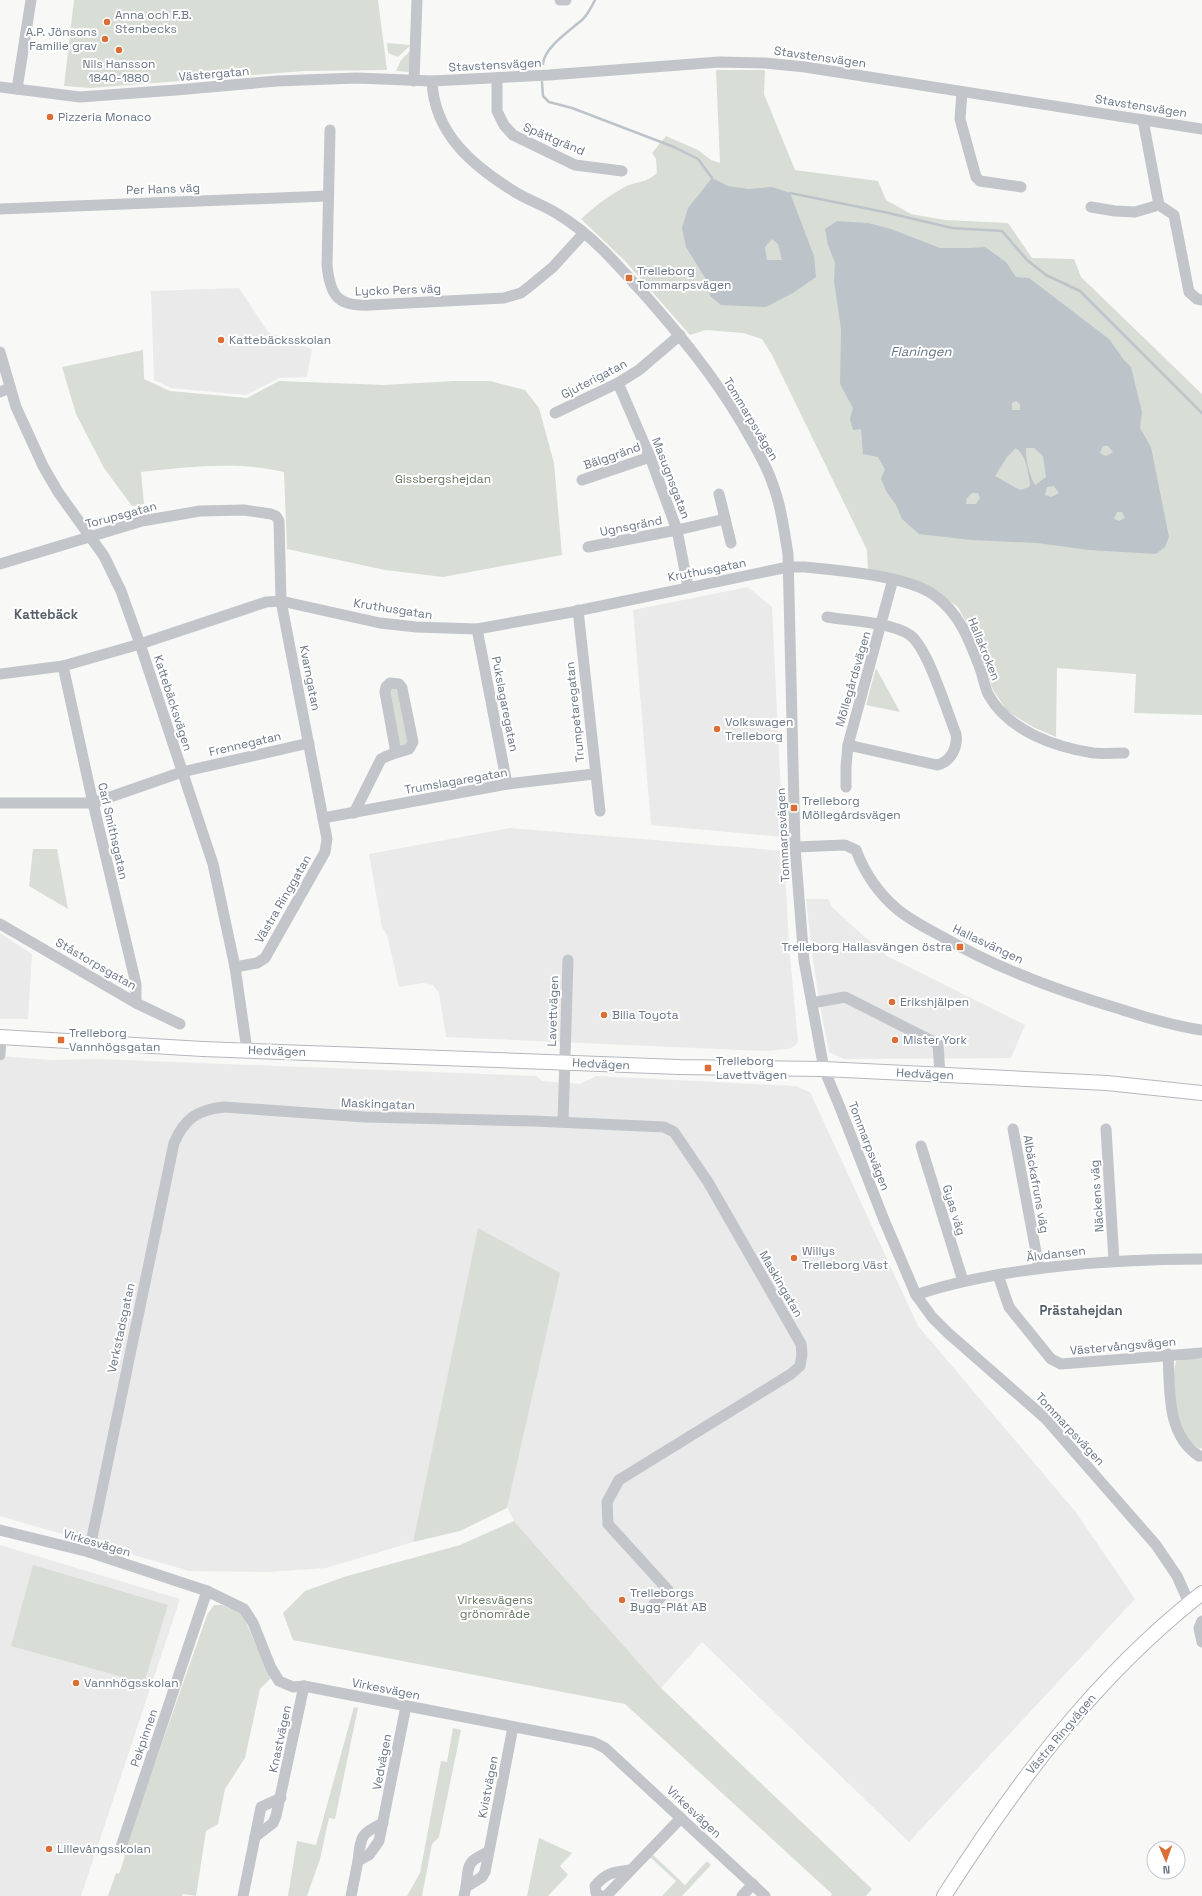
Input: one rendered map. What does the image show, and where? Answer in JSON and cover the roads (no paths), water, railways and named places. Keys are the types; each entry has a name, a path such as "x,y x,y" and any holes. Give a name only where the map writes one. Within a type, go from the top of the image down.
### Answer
{"main road":[{"name":"Hedvägen","path":"0,1037 248,1050 708,1068 824,1069 1107,1083 1202,1093"},
{"name":"Västra Ringvägen","path":"944,1896 982,1836 1036,1762 1108,1677 1159,1628 1202,1593"}],"street":[{"path":"18,89 31,0"},
{"path":"414,81 417,0"},
{"name":"Stavstensvägen","path":"432,81 549,75 719,62 765,63 1202,129"},
{"name":"Västergatan","path":"0,87 80,97 277,81 357,78 432,81"},
{"name":"Spättgränd","path":"497,78 497,111 504,125 513,135 575,165 622,171"},
{"name":"Tommarpsvägen","path":"432,81 433,97 440,121 456,145 479,167 497,180 515,192 555,212 571,222 604,251 680,335 727,400 755,446 772,482 783,527 788,567 795,847 804,961 824,1069 884,1220 916,1295 932,1317 948,1333 1005,1382 1050,1424 1156,1545 1177,1576 1189,1603"},
{"path":"962,92 960,119 976,177 980,182 1021,187"},
{"path":"1143,120 1160,205 1174,215 1190,292 1197,299 1202,300"},
{"name":"Lycko Pers väg","path":"330,130 327,265 328,283 335,297 348,304 366,306 496,299 520,293 553,266 584,234"},
{"name":"Per Hans väg","path":"0,209 328,196"},
{"path":"1091,207 1115,211 1135,212 1160,205"},
{"name":"Gjuterigatan","path":"555,413 618,383 639,370 680,335"},
{"name":"Kattebäcksvägen","path":"0,352 5,390 16,407 42,466 58,492 104,556 121,591 140,644 212,864 234,967 248,1050"},
{"name":"Masugnsgatan","path":"618,383 650,456 677,530 688,587"},
{"name":"Bälggränd","path":"582,480 650,456"},
{"path":"719,494 731,543"},
{"name":"Torupsgatan","path":"0,564 142,521 200,512 244,510 276,516"},
{"name":"Kvarngatan","path":"276,516 279,521 281,601 309,743 327,845"},
{"name":"Ugnsgränd","path":"588,547 725,519"},
{"name":"Hallakroken","path":"788,567 819,568 893,579 904,581 933,593 959,620 971,644 988,694 1000,711 1015,725 1054,743 1094,753 1124,753"},
{"name":"Kruthusgatan","path":"0,674 63,666 140,644 266,602 281,601 380,623 416,627 477,629 788,567"},
{"name":"Möllegårdsvägen","path":"846,787 848,745 882,626 893,579"},
{"name":"Trumpetaregatan","path":"578,610 594,774 600,811"},
{"path":"827,617 898,629 911,636 923,650 956,734 957,742 951,756 945,763 937,765 848,745"},
{"name":"Pukslagaregatan","path":"477,629 507,784"},
{"name":"Carl Smithsgatan","path":"63,666 93,803 136,984 136,1002"},
{"path":"354,813 381,759 409,749 413,742 402,688 399,684 390,683 386,687 385,692 396,753"},
{"name":"Frennegatan","path":"0,803 93,803 182,772 309,743"},
{"name":"Trumslagaregatan","path":"323,818 507,784 594,774"},
{"name":"Västra Ringgatan","path":"234,967 257,963 265,958 325,852 327,845"},
{"name":"Hallasvängen","path":"795,847 845,846 856,850 863,869 877,889 897,909 957,946 1014,972 1077,997 1165,1022 1202,1030"},
{"name":"Ståstorpsgatan","path":"0,924 136,1002 180,1024"},
{"name":"Lavettvägen","path":"564,1062 568,960"},
{"path":"812,1003 846,997 938,1044 940,1075"},
{"path":"0,1037 0,1055"},
{"path":"563,1122 564,1062"},
{"name":"Maskingatan","path":"194,1115 207,1109 224,1107 365,1117 563,1122 664,1127 674,1132 708,1182 801,1344 802,1354 800,1366 790,1374 619,1480 607,1502 608,1524 668,1590 654,1604"},
{"name":"Verkstadsgatan","path":"89,1552 174,1143 181,1127 194,1115"},
{"name":"Albäckafruns väg","path":"1013,1129 1039,1268"},
{"name":"Näckens väg","path":"1106,1129 1114,1261"},
{"name":"Gyas väg","path":"921,1146 963,1282"},
{"name":"Älvdansen","path":"916,1295 963,1282 1039,1268 1114,1261 1202,1259"},
{"name":"Västervångsvägen","path":"998,1275 1009,1307 1051,1359 1061,1364 1202,1352"},
{"path":"1168,1354 1174,1422 1182,1440 1192,1452 1202,1456"},
{"name":"Virkesvägen","path":"0,1530 89,1552 208,1591 244,1609 253,1623 271,1668 279,1681 293,1687 304,1686 593,1742 605,1748 765,1896"},
{"name":"Pekpinnen","path":"121,1847 208,1591"},
{"path":"1202,1621 1199,1628 1202,1642"},
{"name":"Knastvägen","path":"254,1837 273,1824 281,1798 304,1686"},
{"name":"Vedvägen","path":"358,1861 369,1855 376,1847 383,1823 406,1706"},
{"name":"Kvistvägen","path":"465,1892 482,1877 513,1727"},
{"path":"243,1896 261,1807 281,1798"},
{"path":"606,1896 681,1818"},
{"path":"351,1896 358,1861 360,1841 363,1836 383,1823"},
{"name":"Kvistvägen","path":"465,1892 469,1867 473,1859 488,1852"},
{"path":"601,1896 596,1893 595,1886 603,1876 615,1872 630,1870"},
{"path":"742,1896 753,1884"}],"water":[{"path":"712,178 728,186 748,189 772,187 790,193 814,256 816,277 793,293 766,307 721,305 710,296 707,281 686,247 682,228 688,208","holes":["772,239 778,244 782,260 767,260 765,247"]},
{"name":"Flaningen","path":"837,221 868,223 891,229 940,248 985,247 1006,262 1016,277 1029,278 1109,339 1131,367 1142,412 1140,428 1151,447 1169,537 1165,547 1156,554 1089,550 1037,543 971,540 919,534 902,519 881,479 885,469 878,457 863,454 861,429 853,430 850,419 853,408 840,384 841,329 834,281 835,263 828,245 825,229","holes":["1016,401 1020,404 1020,410 1012,410 1012,403","1103,446 1108,446 1113,452 1106,456 1100,453","1016,448 1025,460 1030,484 1029,487 1020,490 995,476 1007,457","1026,448 1034,448 1043,456 1046,477 1035,485 1026,456","1054,486 1059,493 1051,497 1045,495 1047,487","972,493 978,493 980,498 976,504 966,504 967,498","1117,512 1122,512 1125,518 1119,521 1114,519"]}],"waterway":[{"path":"543,64 548,51 583,19 595,0"},
{"path":"542,82 543,96 549,102 572,108 674,147 698,159 712,178"},
{"path":"790,193 884,212 952,228 1002,231 1027,260 1046,275 1080,291 1202,413"}],"place":[{"name":"Anna och F.B. Stenbecks","path":"107,22"},
{"name":"A.P. Jönsons Familie grav","path":"105,39"},
{"name":"Nils Hansson 1840-1880","path":"119,50"},
{"name":"Pizzeria Monaco","path":"50,117"},
{"name":"Trelleborg Tommarpsvägen","path":"629,278"},
{"name":"Kattebäcksskolan","path":"221,340"},
{"name":"Volkswagen Trelleborg","path":"717,729"},
{"name":"Trelleborg Möllegårdsvägen","path":"794,808"},
{"name":"Trelleborg Hallasvängen östra","path":"960,947"},
{"name":"Erikshjälpen","path":"892,1002"},
{"name":"Bilia Toyota","path":"604,1015"},
{"name":"Trelleborg Vannhögsgatan","path":"61,1040"},
{"name":"Mister York","path":"895,1040"},
{"name":"Trelleborg Lavettvägen","path":"708,1068"},
{"name":"Willys Trelleborg Väst","path":"794,1258"},
{"name":"Trelleborgs Bygg-Plåt AB","path":"622,1600"},
{"name":"Vannhögsskolan","path":"76,1683"},
{"name":"Lillevångsskolan","path":"49,1849"}],"district":[{"name":"Kattebäck","path":"46,614"},
{"name":"Prästahejdan","path":"1081,1310"}],"park label":[{"name":"Gissbergshejdan","path":"443,479"},
{"name":"Virkesvägens grönområde","path":"495,1607"}]}
